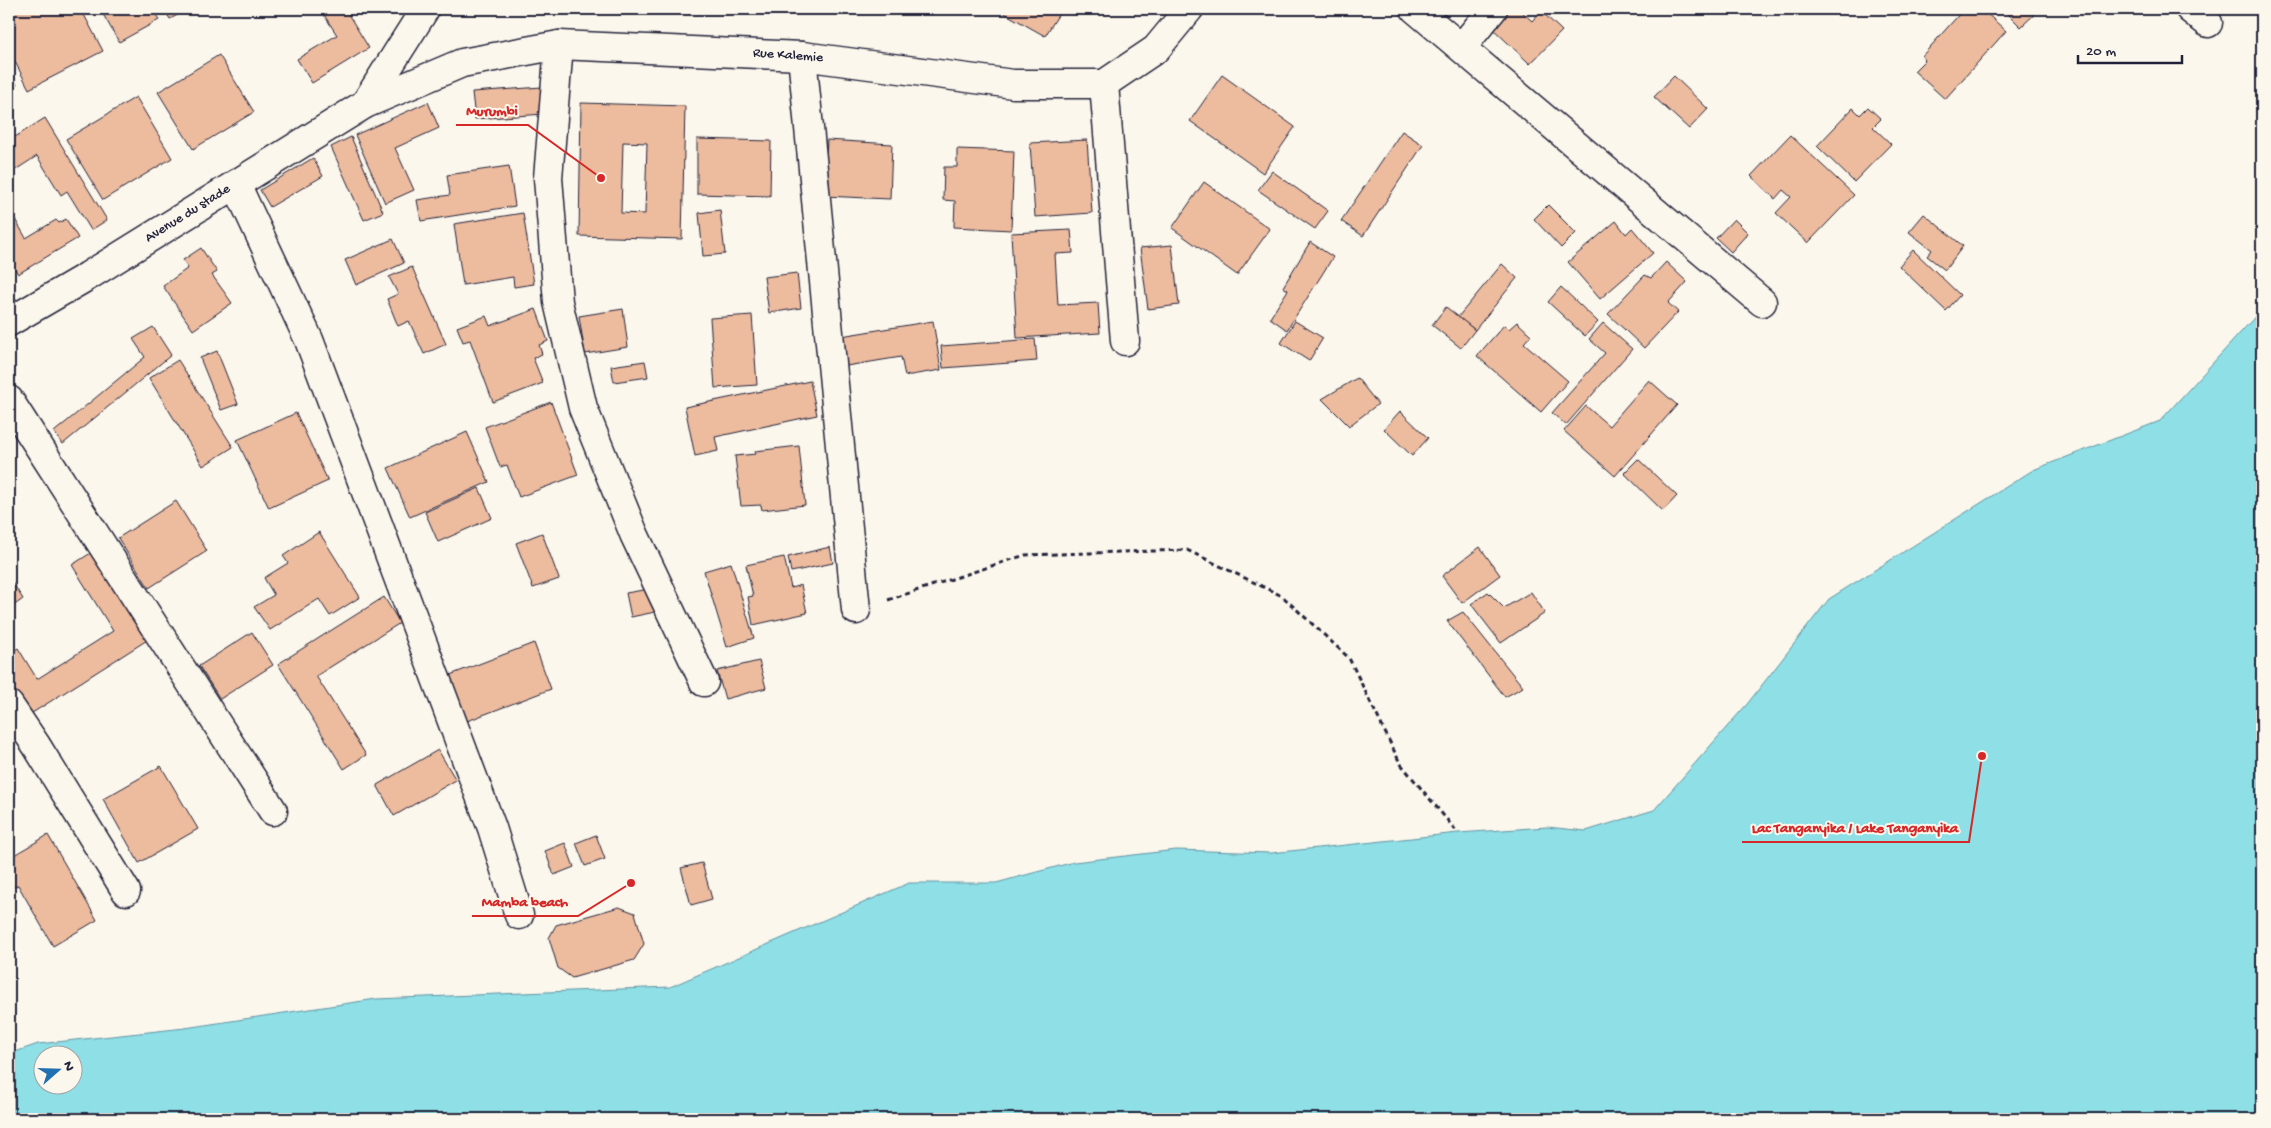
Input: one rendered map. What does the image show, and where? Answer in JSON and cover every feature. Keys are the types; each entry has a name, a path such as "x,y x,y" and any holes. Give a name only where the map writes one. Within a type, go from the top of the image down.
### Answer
{"street":[{"path":"366,104 425,9"},
{"path":"1125,341 1104,84 1156,49 1190,9"},
{"path":"1415,9 1762,302"},
{"path":"1462,47 1493,9"},
{"path":"559,45 548,178 558,302 583,408 634,534 704,682"},
{"name":"Rue Kalemie","path":"366,104 462,63 559,45 802,56 1013,84 1104,84"},
{"path":"802,56 856,610"},
{"name":"Avenue du stade","path":"9,322 366,104"},
{"path":"236,184 309,340 492,828 519,915"},
{"path":"9,400 273,811"},
{"path":"9,705 36,745 126,891"}],"path":[{"path":"856,610 1025,555 1187,550 1282,596 1349,658 1400,763 1458,833"}],"water":[{"path":"2262,309 2262,1119 9,1119 9,1054 32,1046 32,1096 82,1096 82,1046 32,1046 38,1044 185,1028 376,999 670,987 909,883 996,883 1074,862 1176,850 1271,853 1458,833 1547,827 1586,831 1654,810 1748,703 1829,599 2033,470 2160,421"}],"building":[{"path":"9,9 81,9 103,51 29,89 9,50"},
{"path":"100,9 153,9 159,20 119,42"},
{"path":"164,9 189,9 170,19"},
{"path":"334,9 345,9 369,48 312,83 297,59 337,35 324,15"},
{"path":"997,9 1062,9 1045,36"},
{"path":"1503,9 1519,9 1532,21 1541,11 1562,31 1530,64 1489,25"},
{"path":"1964,9 1968,13 1972,9 1982,9 2006,31 1945,99 1914,71 1925,60 1922,56"},
{"path":"2003,9 2040,9 2021,27"},
{"path":"219,55 254,112 193,149 158,92"},
{"path":"9,69 17,85 9,89"},
{"path":"1222,75 1295,127 1263,173 1190,121"},
{"path":"1674,76 1708,109 1689,129 1654,97"},
{"path":"542,87 544,114 475,119 472,92"},
{"path":"136,97 172,158 103,200 66,139"},
{"path":"428,102 439,128 395,148 414,190 385,203 355,135"},
{"path":"581,103 685,106 682,239 579,236","holes":["623,142 647,143 645,214 621,213"]},
{"path":"1868,107 1881,119 1873,127 1891,144 1854,182 1817,146 1853,108 1860,115"},
{"path":"45,118 107,220 91,230 67,191 61,195 37,156 9,174 9,127 15,137"},
{"path":"1402,131 1423,145 1363,236 1341,221"},
{"path":"1790,135 1854,195 1808,243 1776,213 1791,197 1783,190 1775,199 1751,176"},
{"path":"351,137 383,212 364,220 331,147"},
{"path":"697,139 771,141 770,196 697,194"},
{"path":"827,140 892,144 890,199 824,196"},
{"path":"1087,140 1092,213 1035,217 1030,143"},
{"path":"957,149 1014,151 1011,230 954,227 955,201 943,200 944,167 957,167"},
{"path":"313,158 323,176 270,207 260,190"},
{"path":"509,166 515,206 421,221 417,200 450,195 447,175"},
{"path":"1272,171 1328,211 1315,229 1258,190"},
{"path":"1204,182 1270,229 1237,275 1172,228"},
{"path":"1548,205 1576,233 1561,248 1534,219"},
{"path":"9,209 26,238 56,220 59,223 66,219 78,238 18,274 9,259"},
{"path":"720,210 725,254 703,256 699,213"},
{"path":"523,213 534,284 514,287 513,277 463,285 454,224"},
{"path":"1924,214 1963,246 1945,270 1927,256 1932,250 1909,232"},
{"path":"1734,219 1748,233 1731,252 1716,238"},
{"path":"1616,221 1626,234 1632,228 1653,253 1600,299 1568,262"},
{"path":"1071,230 1073,253 1055,254 1058,305 1098,303 1100,333 1017,338 1011,233"},
{"path":"393,239 404,263 356,285 345,260"},
{"path":"1310,242 1333,257 1287,330 1270,318 1288,290 1283,287"},
{"path":"1172,245 1179,305 1148,309 1140,248"},
{"path":"201,248 217,272 212,275 232,303 193,330 163,286 188,268 183,260"},
{"path":"1913,250 1960,295 1946,311 1899,266"},
{"path":"1666,262 1687,282 1668,303 1678,312 1644,348 1608,314 1645,275 1651,278"},
{"path":"1502,264 1517,278 1475,330 1458,317"},
{"path":"412,267 446,344 424,354 409,321 398,326 387,299 398,294 389,277"},
{"path":"797,273 801,308 769,313 764,277"},
{"path":"1561,287 1598,322 1585,336 1548,302"},
{"path":"1446,307 1475,330 1461,348 1432,325"},
{"path":"536,309 548,341 539,345 542,354 533,358 543,383 493,402 470,340 463,342 457,327 486,316 490,326"},
{"path":"623,309 628,347 585,354 579,316"},
{"path":"752,315 757,385 715,388 710,318"},
{"path":"933,321 941,370 905,376 901,357 840,367 835,337"},
{"path":"1295,321 1323,338 1309,361 1281,343"},
{"path":"1517,322 1531,335 1524,343 1568,381 1541,412 1477,356 1504,325 1509,329"},
{"path":"1603,323 1632,349 1566,425 1552,413 1605,353 1589,339"},
{"path":"153,327 171,355 63,444 54,432 145,357 133,339"},
{"path":"1035,339 1037,361 943,368 941,346"},
{"path":"217,351 238,404 221,410 200,358"},
{"path":"178,360 233,447 203,466 149,378"},
{"path":"645,361 648,377 614,382 611,366"},
{"path":"1357,378 1378,404 1349,426 1322,399"},
{"path":"1649,380 1677,405 1615,476 1564,431 1586,406 1609,426"},
{"path":"810,381 817,415 715,437 718,451 695,456 685,407"},
{"path":"551,402 578,475 519,497 507,465 500,467 485,427"},
{"path":"1400,411 1428,438 1412,456 1384,429"},
{"path":"296,413 328,481 269,508 237,440"},
{"path":"467,432 489,482 410,517 388,468"},
{"path":"799,446 805,505 762,510 761,505 741,506 735,456 756,454 755,451"},
{"path":"1638,459 1677,496 1663,511 1624,473"},
{"path":"479,488 492,518 438,542 425,512"},
{"path":"176,501 207,551 149,588 118,538"},
{"path":"319,532 360,597 330,616 319,599 270,630 254,607 274,595 264,578 288,563 283,556"},
{"path":"542,533 559,579 533,588 516,543"},
{"path":"830,547 833,563 791,572 788,557"},
{"path":"1480,547 1500,575 1462,603 1442,576"},
{"path":"97,549 152,637 29,715 9,683 9,654 18,648 37,679 113,631 72,565"},
{"path":"784,557 791,588 801,585 807,613 753,625 748,597 753,596 746,565"},
{"path":"731,563 754,638 727,647 704,571"},
{"path":"9,577 23,599 9,609"},
{"path":"649,589 655,612 631,617 626,593"},
{"path":"1488,592 1504,608 1531,592 1545,613 1501,643 1471,604"},
{"path":"384,597 400,623 316,676 366,755 344,769 278,664"},
{"path":"1463,612 1523,687 1505,697 1447,621"},
{"path":"252,632 273,665 220,699 199,666"},
{"path":"534,643 551,689 467,721 450,675"},
{"path":"759,661 766,688 725,699 717,671"},
{"path":"438,750 456,780 394,816 377,785"},
{"path":"161,766 198,829 139,863 103,799"},
{"path":"48,835 97,920 53,946 18,885 9,890 9,858"},
{"path":"596,835 605,859 585,866 576,843"},
{"path":"565,843 574,867 554,875 545,851"},
{"path":"702,863 712,899 691,905 681,868"},
{"path":"619,907 635,913 644,944 634,960 572,978 558,968 549,938 556,925"}],"place":[{"name":"Murumbi","path":"601,178"},
{"name":"Lac Tanganyika / Lake Tanganyika","path":"1982,756"},
{"name":"Mamba beach","path":"631,883"}]}
